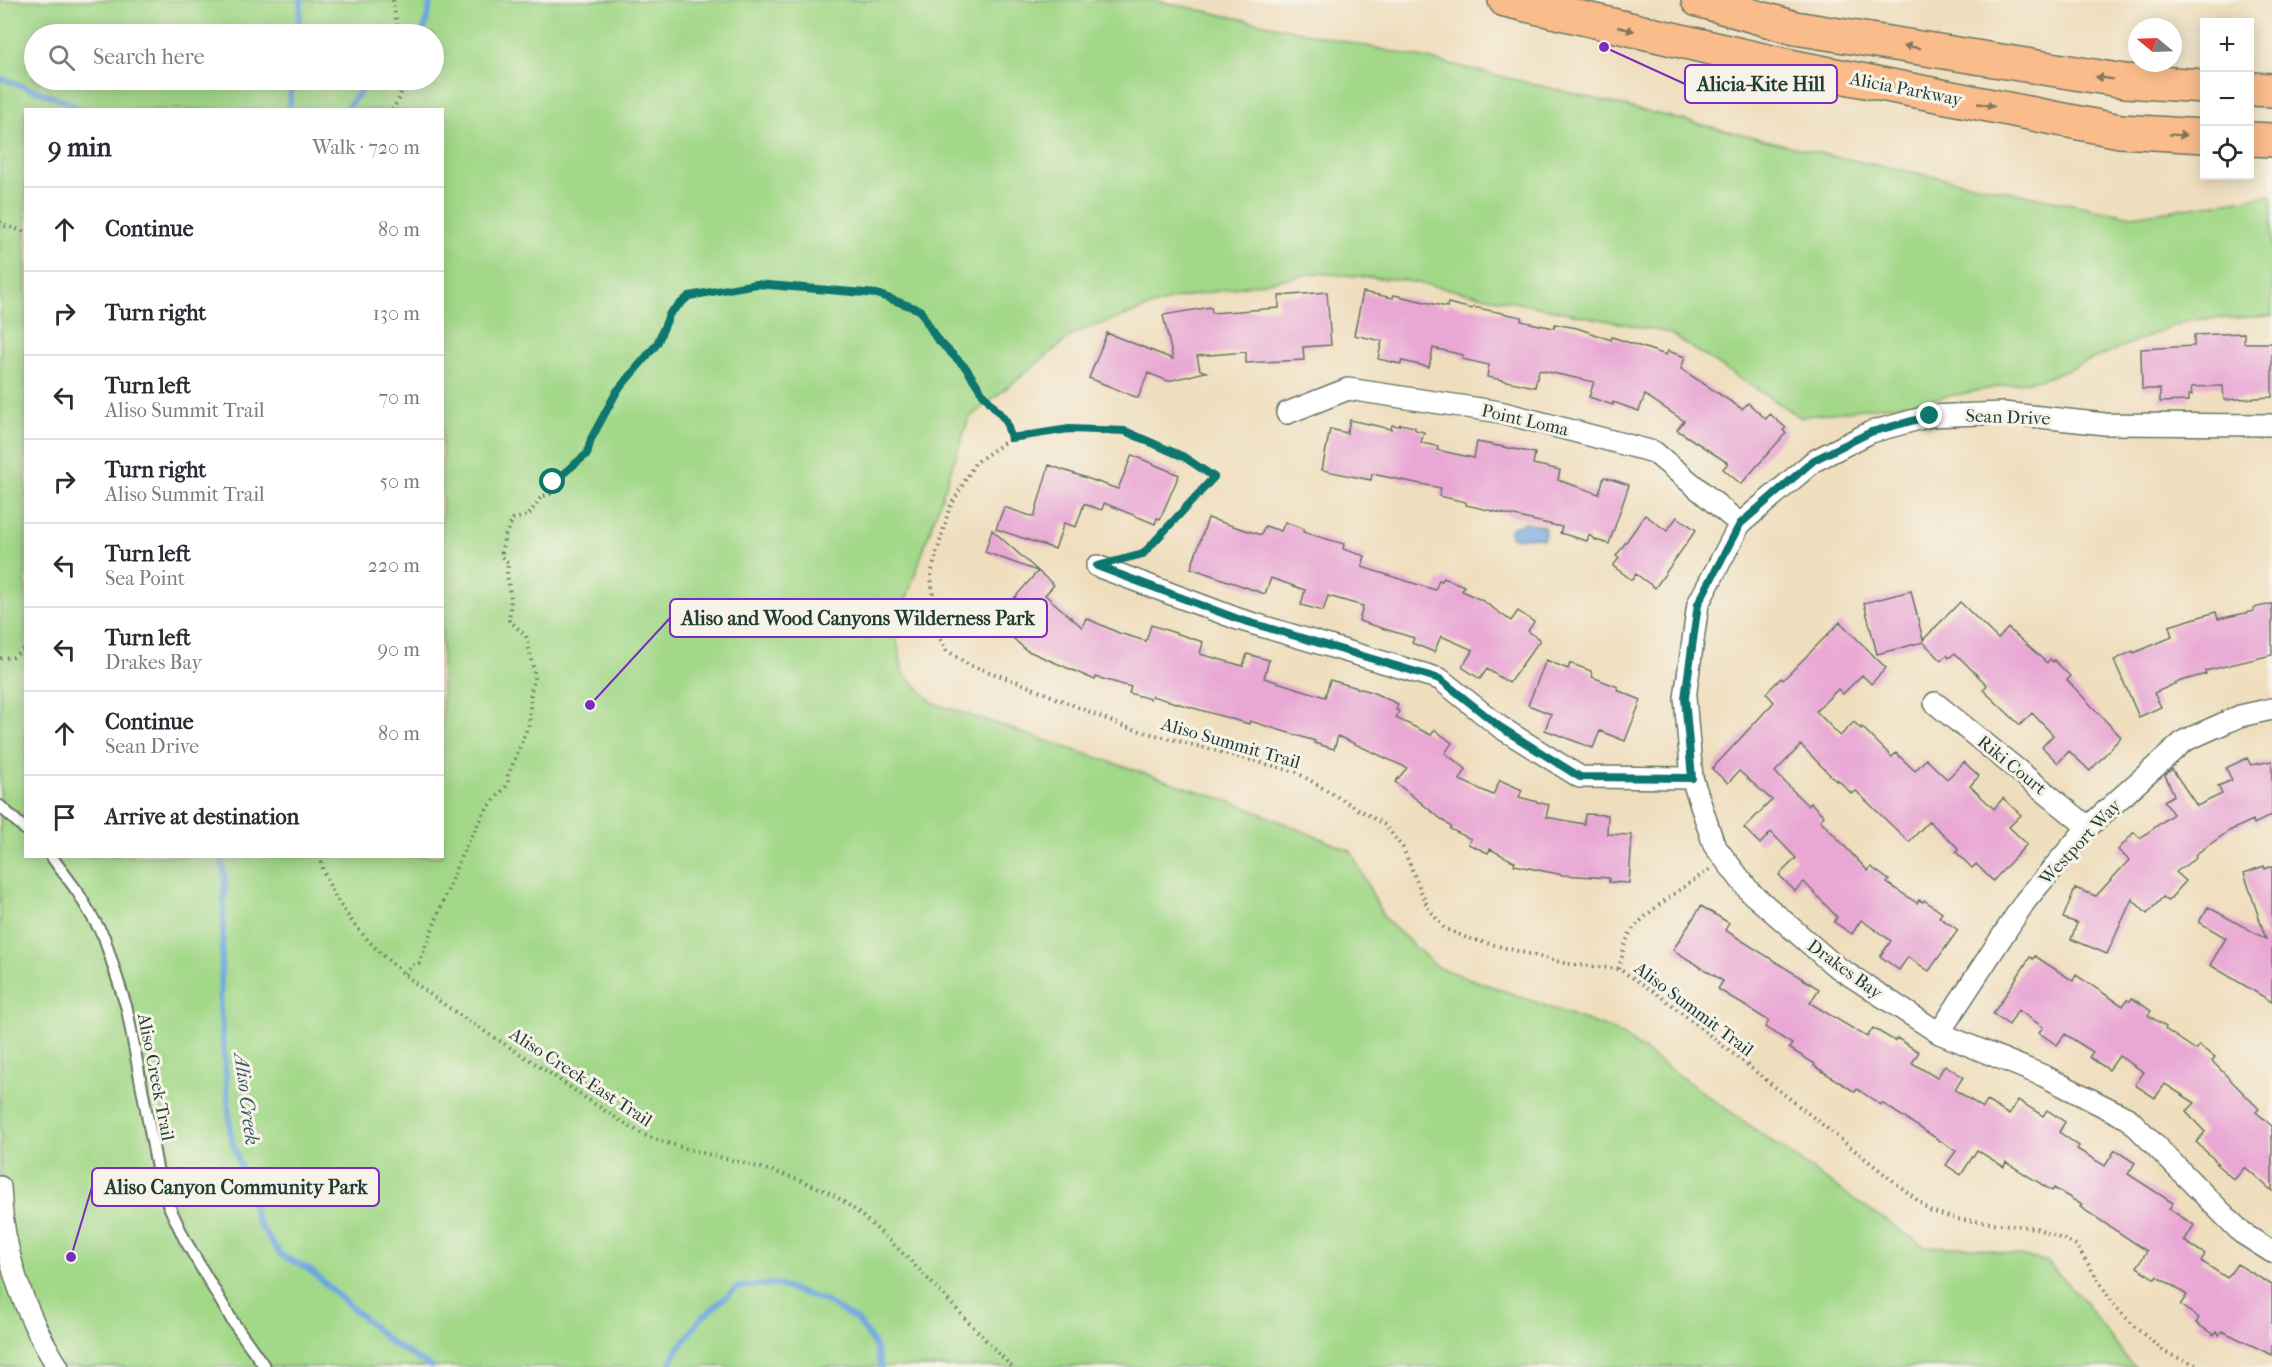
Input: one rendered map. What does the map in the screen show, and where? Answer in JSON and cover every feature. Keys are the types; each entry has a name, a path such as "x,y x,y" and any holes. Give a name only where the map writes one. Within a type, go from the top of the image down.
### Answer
{"main road":[{"name":"Alicia Parkway","path":"1505,0 1784,65 2108,129 2200,136"},
{"path":"1698,0 1795,28 2125,81 2200,86"},
{"path":"2254,89 2272,90"},
{"path":"2254,139 2272,141"}],"street":[{"name":"Point Loma","path":"1287,413 1347,389 1500,412 1654,452 1740,524"},
{"name":"Sean Drive","path":"1740,524 1814,460 1871,432 1930,416 2003,414 2105,424 2272,425"},
{"name":"Drakes Bay","path":"1740,524 1698,604 1685,698 1692,778 1714,845 1750,892 1834,965 1939,1033 2044,1076 2129,1119 2242,1233 2272,1252"},
{"path":"1097,566 1238,619 1440,679 1500,727 1580,777 1692,778"},
{"name":"Riki Court","path":"1935,703 2088,827"},
{"name":"Westport Way","path":"1939,1033 2026,900 2088,827 2184,741 2240,716 2272,709"},
{"path":"0,1187 4,1229 12,1267 36,1329 58,1367"}],"lane":[{"path":"0,806 24,828"},
{"name":"Aliso Creek Trail","path":"52,858 77,891 104,937 127,1010 158,1173 168,1204 185,1240 227,1312 265,1367"}],"path":[{"path":"393,0 397,24"},
{"path":"393,108 402,90"},
{"path":"0,222 24,231"},
{"path":"405,974 412,965 419,963 461,856 475,829 485,811 508,784 508,776 529,724 531,691 535,676 526,636 508,620 511,598 507,575 508,562 501,557 504,538 513,519 528,516 541,497 550,494 553,482 587,454 591,439 617,391 657,344 670,313 689,296 756,284 877,294 920,310 936,338 966,368 983,394 1006,421 1011,438"},
{"name":"Aliso Summit Trail","path":"1097,566 1143,554 1214,477 1184,457 1125,431 1069,429 1011,438 975,463 949,509 931,574 934,627 946,650 969,664 1125,727 1296,772 1385,825 1403,848 1428,908 1444,928 1467,938 1568,964 1619,969 1659,995 1931,1211 1956,1219 2036,1228 2076,1245 2114,1305 2135,1327 2166,1353 2202,1367"},
{"path":"0,658 13,657 24,649"},
{"name":"Aliso Creek East Trail","path":"320,858 346,913 364,938 405,974 478,1026 644,1135 808,1184 858,1211 910,1260 1012,1367"},
{"path":"1619,969 1631,932 1650,914 1725,859"}],"green space":[{"path":"0,0 1154,0 1450,64 1836,157 2132,216 2272,195 2272,316 2188,320 2046,378 1917,402 1800,417 1669,333 1403,280 1318,273 1173,299 1075,333 969,418 895,632 903,672 933,703 1240,805 1351,851 1384,918 1437,967 1616,1031 1852,1198 1924,1246 1977,1248 2046,1261 2084,1301 2128,1361 2136,1367 0,1367"}],"water":[{"path":"1524,523 1544,526 1543,539 1512,537 1511,528"}],"building":[{"path":"1327,292 1331,345 1303,347 1304,360 1246,363 1246,352 1197,356 1200,370 1206,372 1168,381 1148,373 1138,398 1089,378 1107,333 1173,359 1163,315 1211,307 1212,313 1279,308 1279,296"},
{"path":"1363,292 1393,298 1394,295 1447,307 1448,303 1472,309 1473,307 1522,317 1521,321 1554,328 1555,324 1577,328 1666,355 1668,351 1685,357 1681,369 1742,409 1748,403 1766,419 1770,414 1786,428 1783,430 1786,433 1741,484 1723,469 1728,463 1677,430 1684,421 1645,395 1639,411 1589,397 1594,382 1539,370 1535,387 1487,377 1489,365 1462,359 1463,355 1433,348 1429,367 1378,359 1382,341 1354,335"},
{"path":"2244,333 2244,343 2272,343 2272,397 2224,400 2223,386 2191,387 2192,395 2189,395 2189,401 2160,402 2160,389 2142,389 2141,349 2194,346 2194,335"},
{"path":"1350,420 1391,429 1392,425 1399,426 1400,424 1415,427 1415,430 1424,432 1421,443 1438,446 1437,450 1474,458 1477,442 1535,453 1533,464 1560,470 1558,480 1599,494 1604,477 1629,485 1609,544 1589,535 1587,541 1560,533 1562,527 1466,505 1466,502 1439,496 1441,488 1372,474 1371,480 1322,470 1330,429 1347,433"},
{"path":"1132,455 1179,475 1160,519 1157,518 1155,524 1104,503 1102,510 1084,504 1076,527 1064,523 1055,549 996,529 1004,507 1034,517 1049,465 1118,489"},
{"path":"1645,515 1667,531 1677,517 1696,530 1655,588 1636,574 1632,580 1613,566 1619,558 1616,556"},
{"path":"1208,518 1261,535 1265,526 1281,531 1285,522 1304,529 1303,532 1344,544 1343,549 1365,556 1362,567 1435,590 1439,580 1442,581 1444,578 1464,586 1462,591 1483,601 1511,621 1518,611 1534,622 1528,631 1540,640 1509,683 1487,669 1480,679 1462,667 1473,650 1441,636 1434,652 1412,643 1414,638 1359,621 1363,606 1328,596 1323,611 1301,605 1305,590 1271,578 1265,594 1191,568"},
{"path":"992,530 1037,570 1037,571 985,552"},
{"path":"1038,571 1054,585 1045,595 1082,627 1086,618 1119,633 1146,641 1151,625 1203,642 1200,654 1243,666 1247,654 1269,660 1264,678 1325,697 1330,680 1372,692 1398,704 1396,710 1399,711 1396,718 1431,735 1435,730 1452,743 1445,753 1466,769 1460,780 1493,795 1500,780 1522,790 1519,797 1549,805 1546,817 1584,824 1585,814 1608,815 1607,834 1632,835 1629,883 1609,882 1609,878 1563,875 1514,865 1515,862 1490,849 1488,853 1468,844 1471,839 1450,829 1451,827 1395,782 1407,768 1338,736 1334,749 1250,721 1249,724 1152,696 1150,699 1129,693 1131,687 1096,677 1095,680 1026,650 994,621"},
{"path":"1911,591 1923,640 1960,602 1998,639 2008,628 2047,663 2050,659 2053,662 2054,660 2070,676 2067,680 2121,737 2090,771 2069,751 2058,763 2042,747 2053,735 2032,713 2020,725 1983,690 1987,685 1955,653 1941,660 1923,642 1877,654 1864,603"},
{"path":"2272,604 2272,655 2205,671 2206,674 2181,681 2154,693 2161,707 2139,717 2114,660 2172,637 2169,626 2216,612 2218,619 2254,611 2253,608"},
{"path":"1840,622 1886,668 1871,684 1862,675 1843,694 1838,689 1816,711 1840,736 1854,722 1892,757 1896,753 1915,771 1926,759 1947,779 1964,762 1979,776 1970,786 1994,809 2003,798 2021,815 2009,827 2027,844 1993,881 1976,864 1972,868 1956,852 1957,847 1929,821 1909,842 1856,791 1852,794 1837,779 1836,781 1801,745 1775,772 1808,806 1811,803 1824,816 1820,820 1868,871 1871,867 1889,880 1887,883 1917,903 1919,900 1923,902 1924,900 1942,913 1939,917 1958,930 1929,971 1908,957 1899,970 1880,956 1891,941 1861,920 1852,934 1834,922 1837,917 1804,882 1795,891 1779,875 1796,858 1771,832 1760,844 1744,828 1772,800 1739,771 1728,783 1712,769 1774,702 1766,693 1781,678 1783,680"},
{"path":"1546,660 1568,669 1570,663 1591,671 1592,677 1618,687 1617,690 1641,700 1625,741 1600,731 1593,748 1545,730 1551,714 1528,705"},
{"path":"2247,758 2251,765 2272,761 2272,815 2254,824 2253,820 2229,831 2195,855 2196,858 2176,872 2186,881 2168,901 2163,897 2147,914 2132,899 2107,954 2071,939 2077,923 2063,918 2075,888 2096,896 2129,860 2118,850 2134,832 2140,838 2173,814 2164,801 2174,795 2165,775 2172,769 2197,806 2222,794 2218,786 2232,780 2226,768"},
{"path":"2264,866 2265,869 2272,866 2272,1002 2210,965 2226,938 2199,922 2208,907 2266,939 2244,873"},
{"path":"1701,906 1729,923 1725,930 1819,989 1810,1003 1867,1037 1873,1028 1895,1041 1897,1038 1919,1052 1912,1063 1937,1078 1945,1065 1963,1077 1955,1090 1983,1108 1987,1101 2009,1115 2018,1100 2043,1116 2047,1110 2065,1122 2059,1132 2079,1146 2077,1149 2105,1166 2115,1150 2135,1163 2128,1174 2173,1203 2169,1209 2194,1225 2184,1241 2205,1254 2201,1261 2227,1278 2237,1264 2272,1285 2272,1355 2222,1331 2219,1335 2216,1332 2214,1335 2196,1323 2199,1318 2180,1305 2187,1295 2157,1276 2155,1279 2137,1267 2147,1251 2080,1207 2082,1205 2054,1188 2052,1191 2006,1162 2004,1167 1977,1150 1961,1175 1946,1165 1956,1151 1882,1103 1881,1105 1857,1089 1855,1092 1789,1048 1792,1044 1765,1027 1769,1021 1718,989 1723,981 1673,950"},
{"path":"2035,956 2073,981 2076,975 2123,1006 2127,1000 2130,1001 2132,998 2151,1011 2148,1015 2166,1027 2165,1029 2196,1050 2199,1046 2215,1057 2212,1061 2259,1109 2256,1112 2272,1126 2272,1191 2245,1167 2234,1180 2196,1142 2205,1132 2186,1112 2195,1103 2165,1084 2155,1098 2135,1085 2144,1072 2119,1056 2109,1070 2089,1057 2093,1052 2065,1034 2057,1045 2039,1033 2043,1027 2018,1010 2009,1025 1993,1014 2030,957 2033,959"}],"waterway":[{"path":"299,24 301,0"},
{"path":"426,24 431,0"},
{"name":"Aliso Creek","path":"0,78 24,86"},
{"name":"Aliso Creek","path":"34,90 77,108"},
{"path":"289,108 291,90"},
{"path":"347,108 362,90"},
{"name":"Aliso Creek","path":"222,858 225,879 220,1007 231,1137 258,1223 281,1255 310,1270 390,1342 431,1367"},
{"name":"Aliso Creek","path":"669,1367 678,1349 702,1317 738,1287 775,1284 825,1301 858,1321 875,1346 881,1367"}],"place":[{"name":"Alicia-Kite Hill","path":"1604,47"},
{"name":"Aliso and Wood Canyons Wilderness Park","path":"590,705"},
{"name":"Aliso Canyon Community Park","path":"71,1257"}],"route":[{"path":"553,482 587,454 591,439 617,391 657,344 670,313 689,296 756,284 877,294 920,310 936,338 966,368 983,394 1006,421 1011,438 1069,429 1125,431 1184,457 1214,477 1143,554 1097,566 1238,619 1440,679 1500,727 1580,777 1692,778 1685,698 1698,604 1740,524 1814,460 1871,432 1930,416"}]}
